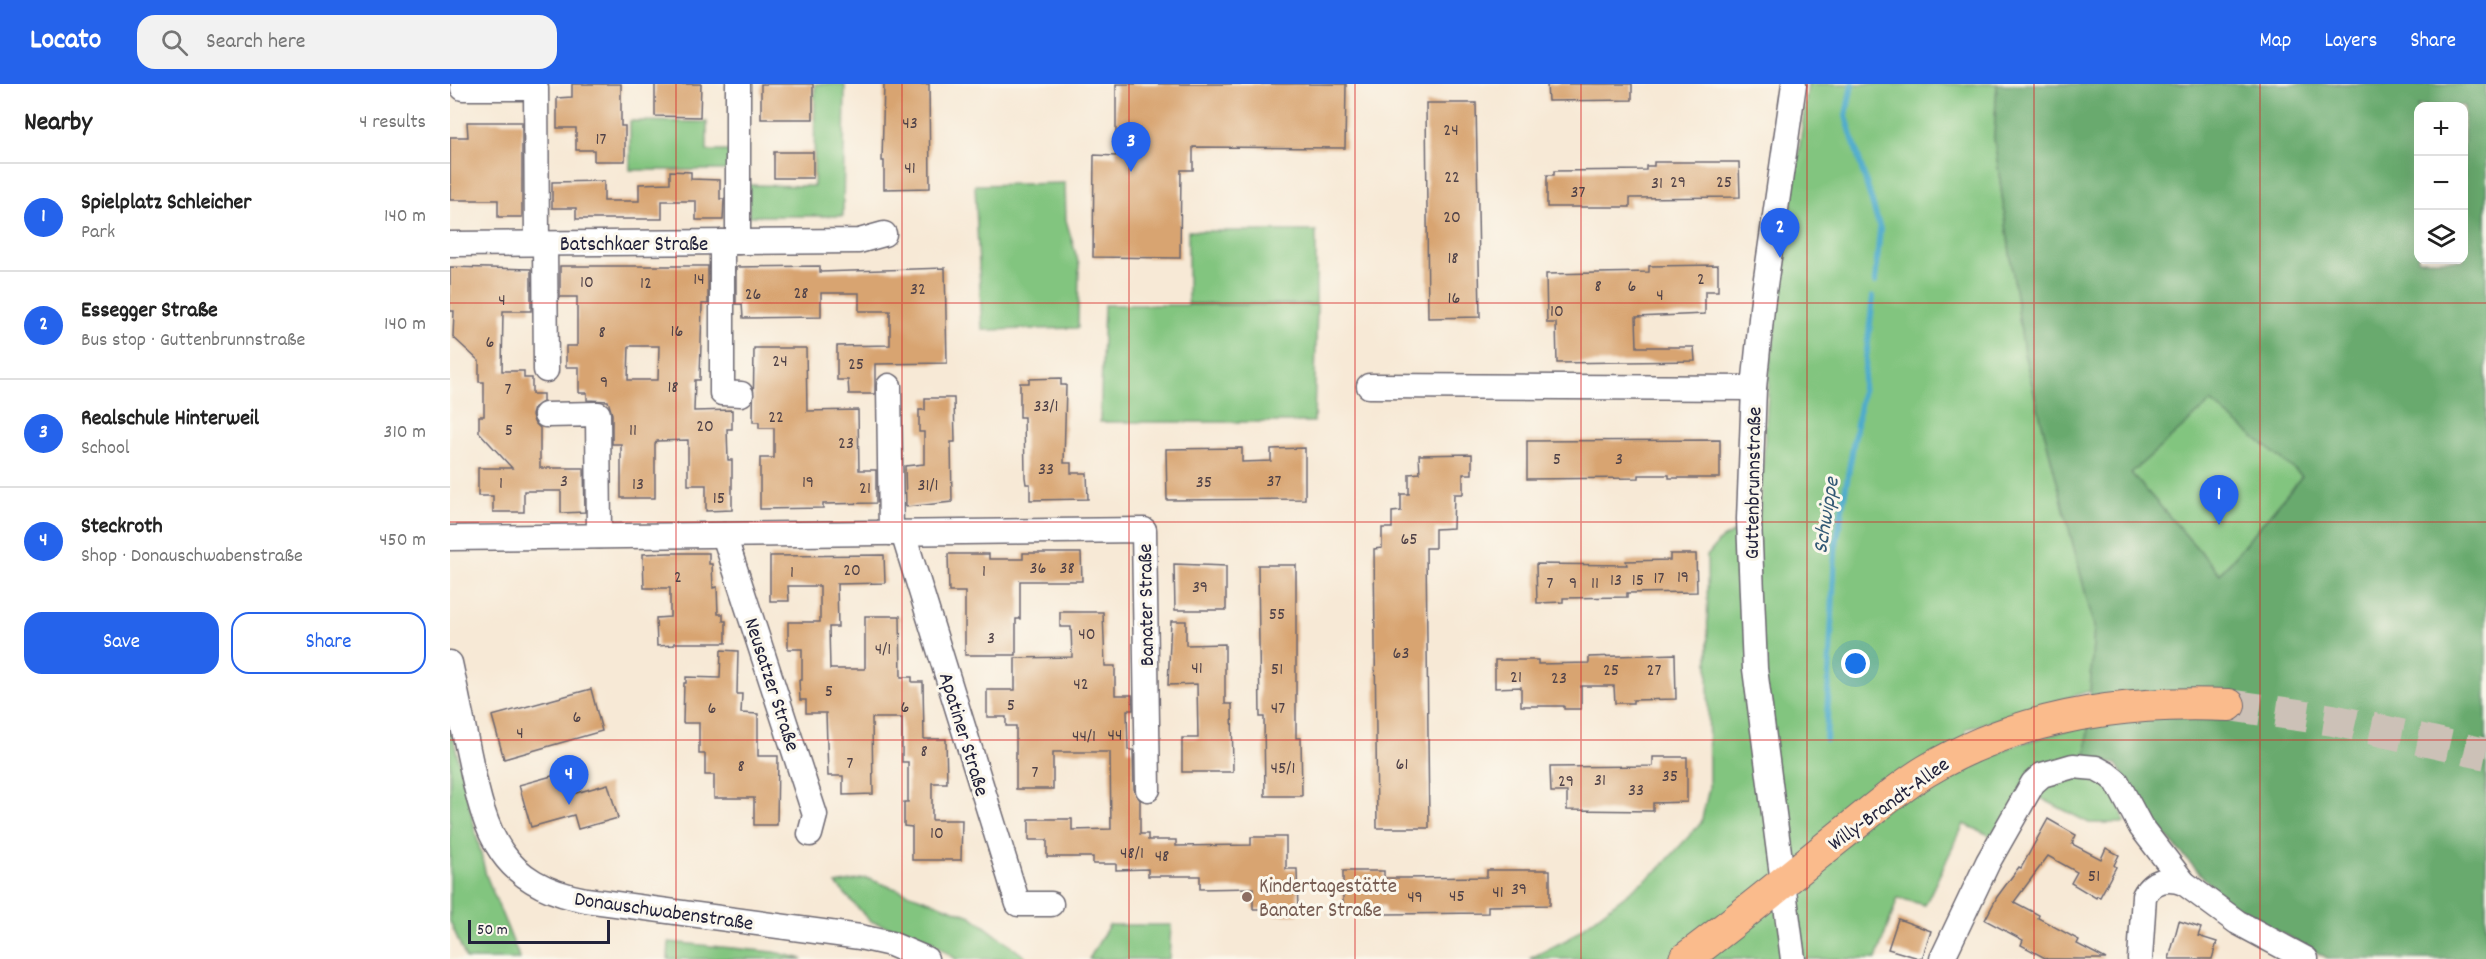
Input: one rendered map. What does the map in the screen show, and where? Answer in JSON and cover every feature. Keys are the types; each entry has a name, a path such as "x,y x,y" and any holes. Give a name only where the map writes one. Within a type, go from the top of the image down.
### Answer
{"main road":[{"name":"Willy-Brandt-Allee","path":"1685,959 1880,804 1924,772 1960,752 2002,735 2104,709 2153,704 2229,705"}],"street":[{"name":"Batschkaer Straße","path":"463,84 463,88 536,88 546,369"},
{"name":"Batschkaer Straße","path":"738,84 722,393 741,394"},
{"name":"Guttenbrunnstraße","path":"1793,959 1755,669 1749,519 1754,388 1767,262 1794,84"},
{"name":"Batschkaer Straße","path":"450,244 859,241 884,234"},
{"path":"889,386 897,533"},
{"path":"1369,386 1754,388"},
{"path":"546,415 598,414 599,536"},
{"name":"Banater Straße","path":"450,538 1144,530 1148,789"},
{"name":"Apatiner Straße","path":"897,533 1018,904 1051,904"},
{"name":"Neusatzer Straße","path":"724,535 815,815 810,834"},
{"name":"Donauschwabenstraße","path":"450,663 476,788 488,830 501,852 519,871 541,886 563,896 586,900 860,937 891,944 926,959"},
{"path":"1942,959 1988,862 2033,783 2042,775 2073,766 2096,768 2107,774 2117,782 2141,827 2175,868 2184,883"},
{"path":"2140,959 2144,896 2147,889 2165,879 2174,879 2184,883 2237,922 2306,959"}],"green space":[{"path":"815,84 845,84 843,216 749,216 749,185 814,186"},
{"path":"1808,84 1997,84 1994,138 2024,353 2094,626 2090,691 1966,729 1965,771 2012,746 2088,724 2086,761 2040,768 1994,837 1964,824 1925,905 1898,898 1876,959 1529,959 1568,939 1659,869 1701,823 1709,788 1707,556 1721,539 1759,520 1770,366"},
{"path":"1997,84 2486,84 2486,959 2329,959 2227,904 2158,827 2116,764 2086,761 2094,626 2024,353 1994,138","holes":["2211,402 2302,476 2220,574 2131,473"]},
{"path":"630,121 707,122 707,151 730,151 730,170 630,170"},
{"path":"1065,183 1066,220 1079,265 1078,328 982,330 975,185"},
{"path":"1188,231 1316,231 1316,304 1188,304"},
{"path":"1104,305 1317,305 1314,422 1100,422"},
{"path":"2211,402 2302,476 2220,574 2131,473"},
{"path":"450,724 486,875 520,959 466,959 450,921"},
{"path":"2057,772 2107,782 2122,811 2124,823 2089,823 2033,794"},
{"path":"866,878 971,916 1028,959 956,959 927,939 870,921 836,884"},
{"path":"1109,925 1171,925 1169,959 1089,959"},
{"path":"669,942 774,952 803,959 668,959"}],"building":[{"path":"572,84 621,84 621,126 625,126 625,161 594,161 594,150 576,150 576,128 557,128 557,98 572,97"},
{"path":"655,84 701,84 700,117 655,116"},
{"path":"761,84 813,84 813,119 761,119"},
{"path":"884,84 929,84 930,188 884,189 884,161 882,161"},
{"path":"1116,84 1346,84 1345,148 1193,147 1193,170 1181,170 1180,258 1093,257 1094,155 1116,156"},
{"path":"1547,84 1632,84 1632,100 1548,101"},
{"path":"1426,103 1476,103 1480,317 1428,318"},
{"path":"467,122 522,122 522,217 498,217 498,200 450,200 450,137 468,137"},
{"path":"774,152 813,152 813,178 774,178"},
{"path":"1654,162 1739,162 1740,197 1630,198 1630,207 1547,207 1547,175 1554,175 1554,171 1646,170 1646,166 1654,166"},
{"path":"670,171 691,172 691,179 720,180 720,199 724,199 723,220 696,220 696,201 662,201 662,219 576,219 576,208 552,208 552,182 604,181 604,201 639,201 639,184 670,183"},
{"path":"1718,265 1718,291 1705,291 1705,314 1636,317 1637,347 1694,347 1695,361 1557,363 1556,323 1547,323 1546,274 1649,272 1649,266"},
{"path":"560,266 708,266 708,304 702,304 700,380 695,380 694,411 732,410 732,429 727,429 728,460 732,460 732,510 706,511 706,485 688,485 688,440 657,441 655,444 655,498 621,498 621,444 612,444 612,414 608,401 587,400 587,393 579,393 579,367 566,367 566,346 577,346 577,297 560,297","holes":["629,346 659,346 658,380 628,380"]},
{"path":"820,266 820,272 945,268 947,363 875,364 875,394 849,394 848,380 837,380 837,346 890,345 890,311 859,311 859,293 821,293 821,317 743,318 742,304 736,304 736,267"},
{"path":"450,267 531,269 531,311 503,311 502,371 524,371 524,378 532,378 532,394 543,394 543,402 534,408 532,415 534,422 540,428 540,468 584,468 585,512 561,513 561,491 524,491 524,512 493,512 493,496 478,496 478,468 512,468 479,432 479,416 484,416 484,382 479,382 479,361 453,337 454,311 450,311"},
{"path":"754,348 806,348 807,411 858,410 859,470 876,470 876,503 823,504 823,508 760,509 760,458 774,458 774,428 759,428 759,422 753,422"},
{"path":"1061,378 1061,385 1066,385 1064,463 1071,463 1071,473 1087,473 1088,499 1030,500 1030,484 1026,484 1025,477 1024,417 1020,417 1020,383 1029,383 1029,379"},
{"path":"925,398 954,398 955,442 951,442 952,502 906,507 905,466 924,464 924,432 919,432 919,410 925,410"},
{"path":"1720,440 1720,478 1669,478 1669,475 1639,475 1639,478 1527,479 1527,441"},
{"path":"1242,448 1242,462 1271,461 1271,449 1305,448 1305,499 1167,500 1166,449"},
{"path":"1472,454 1472,474 1463,474 1463,494 1454,494 1453,528 1435,529 1435,548 1426,548 1429,828 1377,828 1374,549 1382,548 1382,528 1392,528 1392,512 1401,511 1401,494 1409,494 1409,474 1420,473 1419,455"},
{"path":"709,553 713,588 717,587 718,614 723,614 723,621 726,621 726,643 674,643 674,645 657,646 656,618 670,617 670,588 644,588 643,554"},
{"path":"1023,553 1081,553 1082,581 1020,581 1020,619 1016,619 1016,655 965,655 965,592 949,592 948,554 989,554 989,559 1023,559"},
{"path":"1670,554 1696,554 1697,592 1627,593 1627,597 1563,598 1563,602 1537,603 1536,564 1627,565 1626,561 1670,560"},
{"path":"884,555 885,583 837,584 838,627 829,627 830,669 865,669 865,616 900,616 901,677 912,677 912,682 923,682 924,739 946,739 947,783 932,783 932,820 962,820 961,860 912,860 912,827 904,826 904,802 908,802 908,762 902,762 902,718 872,718 873,794 843,795 843,776 828,776 826,713 806,713 806,700 800,700 802,649 788,649 788,622 820,622 820,586 788,586 789,601 770,601 770,556"},
{"path":"1174,564 1226,566 1226,610 1175,610"},
{"path":"1258,565 1296,565 1296,738 1301,738 1302,796 1265,796 1264,717 1260,717"},
{"path":"1060,612 1103,612 1105,666 1115,666 1115,695 1132,695 1133,710 1127,710 1128,750 1133,750 1134,789 1140,800 1140,834 1148,834 1148,840 1176,840 1176,846 1251,845 1251,837 1286,837 1286,869 1297,869 1298,915 1276,915 1276,909 1253,909 1253,888 1200,889 1200,876 1148,876 1148,869 1116,870 1116,864 1093,864 1093,857 1047,857 1047,840 1029,840 1029,819 1072,819 1072,830 1111,829 1110,752 1053,752 1053,789 1016,789 1016,726 1006,726 1006,717 987,717 987,690 1015,690 1015,658 1072,657 1071,627 1060,627"},
{"path":"1171,621 1186,621 1186,645 1225,644 1225,704 1232,704 1233,772 1182,772 1182,738 1198,738 1197,684 1168,685"},
{"path":"721,650 738,651 737,694 742,694 741,713 758,714 758,756 778,756 777,825 754,825 754,798 714,798 714,775 705,775 705,754 699,754 699,723 683,723 686,677 720,678"},
{"path":"1675,654 1676,699 1633,700 1633,703 1615,703 1614,686 1581,686 1581,709 1564,709 1564,706 1521,706 1521,687 1495,688 1495,660 1538,660 1538,664 1589,663 1589,657"},
{"path":"591,689 602,731 504,759 492,716"},
{"path":"1653,757 1687,757 1687,802 1653,803 1653,811 1567,810 1567,792 1551,792 1550,767 1653,766"},
{"path":"563,773 569,795 608,784 618,818 578,829 574,815 531,827 519,785"},
{"path":"2048,819 2076,835 2072,844 2101,859 2106,848 2119,855 2114,865 2116,867 2100,897 2096,898 2071,883 2077,872 2048,856 2014,902 2079,940 2077,944 2106,959 2047,959 2021,945 2023,940 1985,920 1997,897 2019,867 2021,868"},
{"path":"1487,870 1550,870 1550,905 1488,906 1488,913 1385,914 1385,906 1343,906 1343,871 1384,871 1384,878 1405,878 1487,877"},
{"path":"1898,919 1931,931 1922,959 1888,949"},
{"path":"2179,921 2201,928 2198,936 2217,942 2212,959 2169,959"}],"waterway":[{"name":"Schwippe","path":"1852,84 1846,116 1880,229 1875,282"},
{"name":"Schwippe","path":"1826,739 1835,550 1862,394 1873,297"}],"tunnel":[{"path":"2229,705 2333,720 2486,754"}],"place":[{"name":"Realschule Hinterweil","path":"1131,172"},
{"name":"Essegger Straße","path":"1780,258"},
{"name":"Spielplatz Schleicher","path":"2219,525"},
{"name":"Steckroth","path":"569,805"},
{"name":"Kindertagestätte Banater Straße","path":"1247,897"}]}
